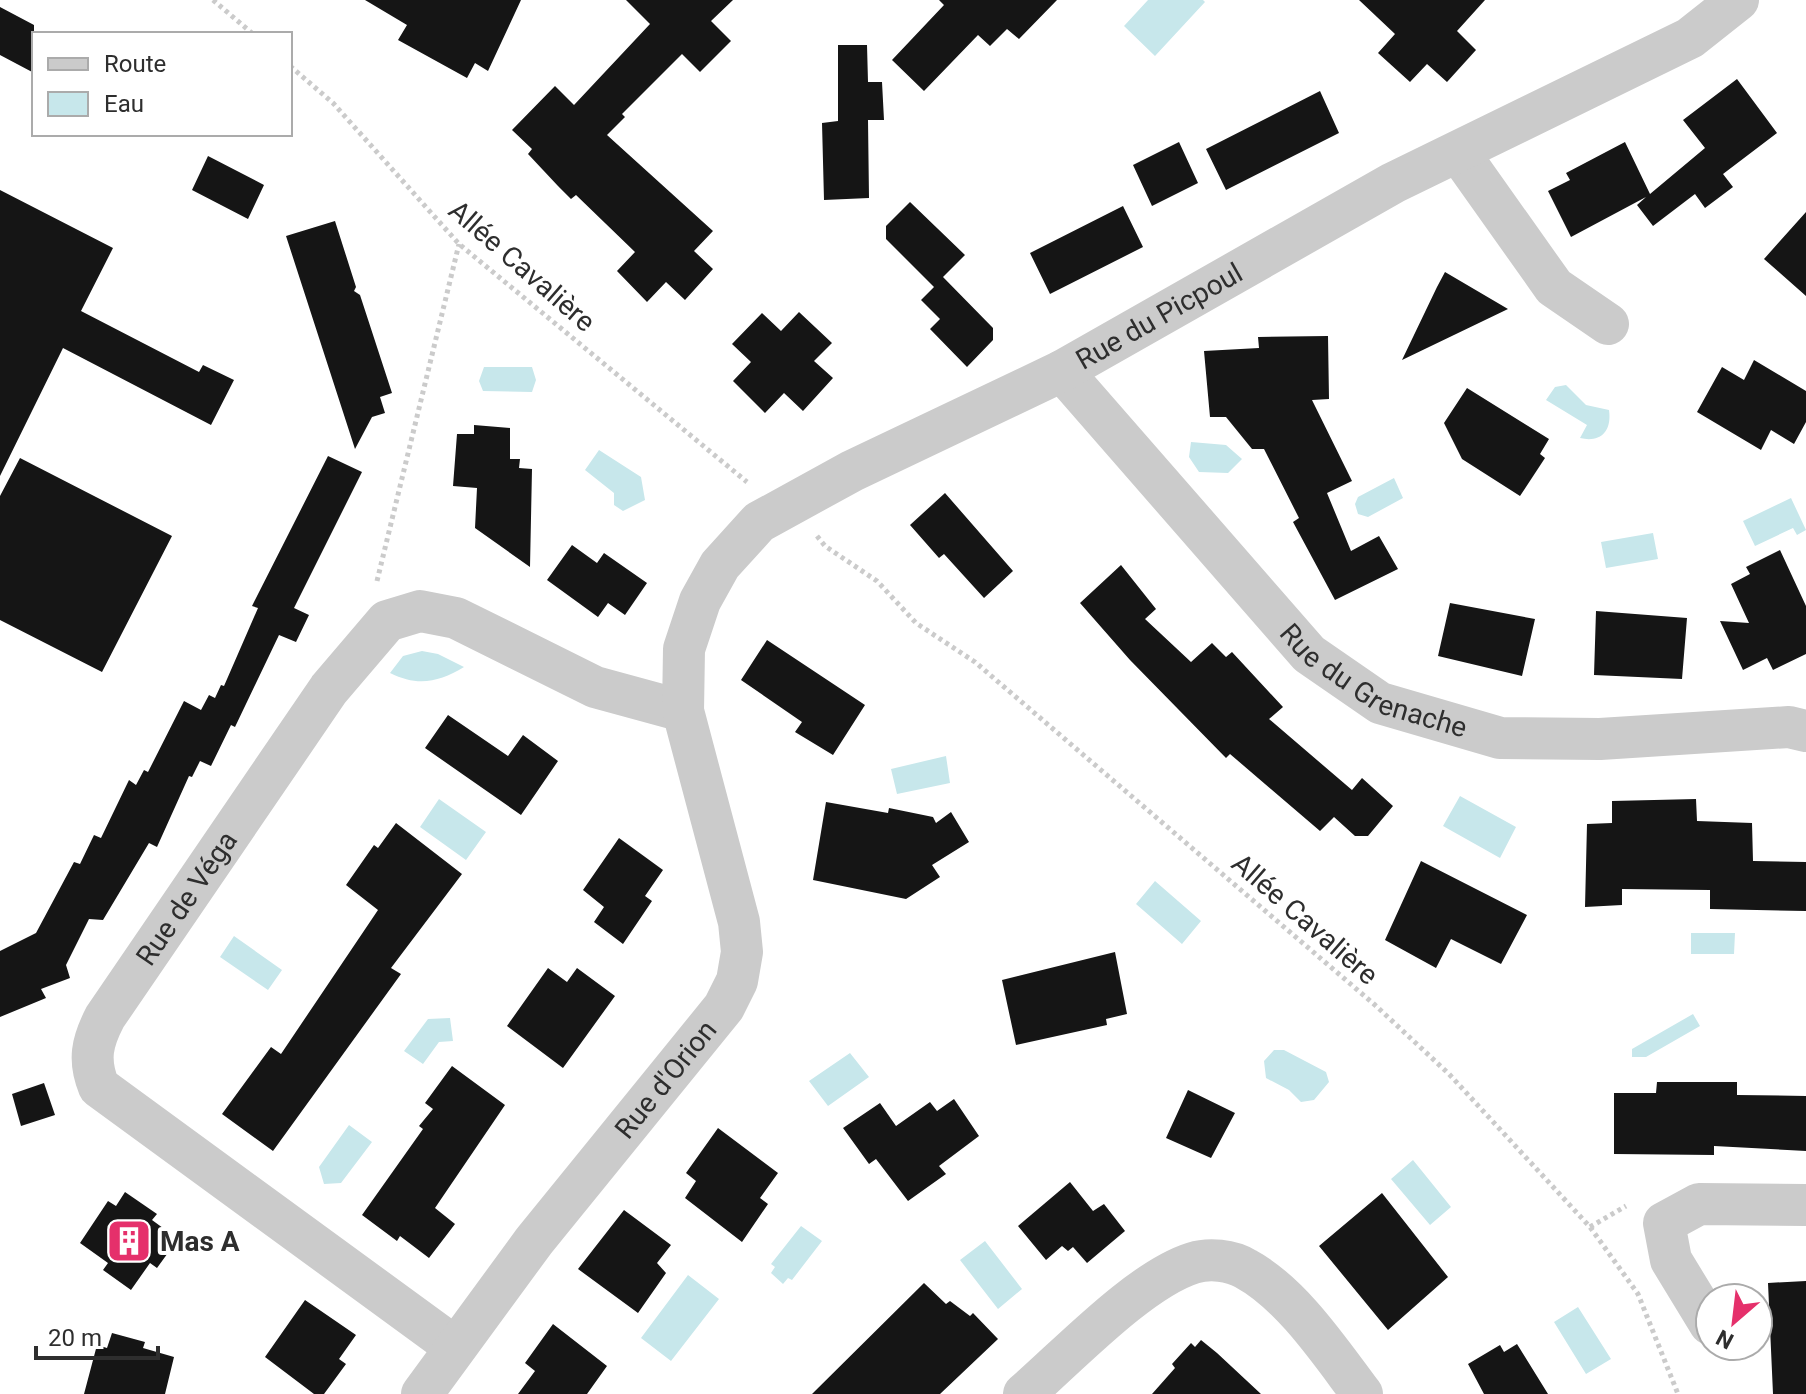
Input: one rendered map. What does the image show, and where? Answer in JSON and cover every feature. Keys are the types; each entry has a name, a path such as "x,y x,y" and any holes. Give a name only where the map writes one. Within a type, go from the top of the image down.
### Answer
{"street":[{"name":"Rue du Picpoul","path":"683,711 684,649 700,601 720,565 759,522 839,478 1062,371 1393,183 1690,38 1738,0"},
{"path":"1459,153 1554,287 1608,324"},
{"name":"Rue du Grenache","path":"1062,371 1309,654 1380,703 1500,738 1600,739 1789,727 1806,731"},
{"path":"387,621 420,611 456,618 595,687 683,711"},
{"name":"Rue de Véga","path":"387,621 329,689 105,1017 94,1039 91,1067 99,1087 455,1347"},
{"name":"Rue d'Orion","path":"422,1394 534,1241 707,1032 737,981 742,952 739,922 683,711"},
{"path":"1694,1298 1671,1260 1664,1223 1699,1204 1806,1205"},
{"path":"1024,1394 1151,1285 1195,1262 1221,1260 1244,1267 1266,1282 1320,1337 1362,1394"}],"path":[{"path":"213,0 251,32"},
{"name":"Allée Cavalière","path":"292,68 333,103 459,244 744,480"},
{"path":"387,621 377,581 459,244"},
{"name":"Allée Cavalière","path":"825,546 877,581 916,623 975,662 1375,1005 1449,1074 1590,1227 1630,1282 1638,1294 1678,1394"}],"water":[{"path":"1148,0 1205,2 1155,56 1124,26"},
{"path":"484,367 532,367 536,380 532,392 483,391 479,381"},
{"path":"1566,385 1586,405 1609,410 1609,424 1604,434 1594,439 1580,438 1587,425 1546,400 1555,387"},
{"path":"1191,442 1226,445 1242,459 1228,473 1199,472 1189,457"},
{"path":"599,450 641,477 645,500 623,511 614,505 614,493 585,470"},
{"path":"1394,478 1403,498 1368,517 1358,514 1355,504 1358,497"},
{"path":"1791,498 1806,530 1797,535 1793,528 1755,546 1743,521"},
{"path":"1653,533 1658,559 1606,568 1601,542"},
{"path":"422,651 438,654 464,667 428,681 410,680 390,673 403,656"},
{"path":"946,756 950,783 897,794 891,769"},
{"path":"1460,796 1516,827 1500,858 1443,826"},
{"path":"439,799 486,832 466,860 420,827"},
{"path":"1155,881 1201,921 1182,944 1136,904"},
{"path":"1691,933 1735,933 1734,954 1691,954"},
{"path":"234,936 282,970 268,990 220,957"},
{"path":"1693,1014 1700,1026 1646,1057 1632,1057 1632,1049"},
{"path":"450,1018 453,1041 439,1042 423,1064 404,1051 428,1019"},
{"path":"1274,1050 1284,1050 1326,1072 1329,1082 1314,1100 1301,1102 1289,1090 1266,1078 1264,1061"},
{"path":"850,1053 869,1077 828,1106 809,1081"},
{"path":"349,1125 372,1142 341,1183 324,1184 319,1167"},
{"path":"1413,1160 1451,1207 1430,1225 1391,1179"},
{"path":"801,1226 822,1241 792,1280 788,1278 783,1284 771,1273 775,1267 771,1264"},
{"path":"985,1241 1022,1289 998,1309 960,1260"},
{"path":"688,1275 719,1299 671,1361 641,1338"},
{"path":"1578,1307 1611,1359 1586,1374 1554,1322"}],"building":[{"path":"365,0 521,0 488,71 475,63 467,78 398,40 407,25"},
{"path":"626,0 733,0 711,21 731,41 700,72 682,54 622,114 625,117 607,135 713,231 694,251 713,269 685,300 666,282 647,302 617,271 635,252 576,195 571,199 528,154 532,149 512,130 555,86 574,105 650,24"},
{"path":"939,0 1057,0 1019,39 1007,29 990,46 978,35 924,91 892,60 944,5"},
{"path":"1359,0 1485,0 1457,31 1476,50 1447,82 1427,64 1410,82 1378,53 1395,34"},
{"path":"0,7 34,25 32,72 0,55"},
{"path":"838,45 867,45 868,82 882,82 884,120 868,120 869,198 824,200 822,123 838,121"},
{"path":"1737,79 1777,133 1723,174 1733,187 1705,208 1695,194 1653,226 1637,205 1646,197 1571,237 1548,191 1570,180 1566,173 1625,142 1650,194 1705,148 1683,120"},
{"path":"1320,91 1339,133 1226,190 1206,149"},
{"path":"1179,142 1198,183 1152,206 1133,165"},
{"path":"208,156 264,185 248,219 192,190"},
{"path":"0,190 113,248 81,311 199,372 203,365 234,380 211,425 63,348 0,476"},
{"path":"910,202 965,255 943,277 993,328 993,340 967,367 930,329 940,319 921,300 934,287 886,239 886,226"},
{"path":"1123,206 1143,247 1050,294 1030,253"},
{"path":"1806,212 1806,296 1764,259"},
{"path":"335,221 356,287 354,291 360,295 392,393 380,397 385,413 372,417 355,449 286,236"},
{"path":"1445,272 1508,309 1402,360 1437,287"},
{"path":"799,312 832,343 814,361 833,378 803,411 784,393 765,413 733,381 751,362 732,344 762,313 781,331"},
{"path":"1328,336 1329,399 1312,400 1352,481 1327,493 1351,551 1379,536 1398,569 1335,600 1293,522 1299,518 1264,449 1252,449 1226,417 1210,417 1204,351 1259,348 1258,337"},
{"path":"1754,360 1806,391 1806,422 1794,444 1771,430 1761,450 1697,412 1722,367 1744,380"},
{"path":"1467,388 1549,439 1540,454 1545,458 1520,496 1462,459 1444,423"},
{"path":"474,425 510,428 510,459 520,459 519,468 532,469 530,567 475,528 477,488 453,486 457,434 474,434"},
{"path":"328,456 362,472 294,608 309,615 296,642 279,635 235,727 231,725 211,766 200,761 192,777 189,776 157,847 149,843 103,920 89,919 66,965 70,978 41,989 46,998 0,1017 0,951 36,933 74,862 80,864 94,835 101,838 129,780 136,785 144,770 148,772 184,701 201,710 209,695 215,698 221,685 224,686 258,608 252,606"},
{"path":"20,458 172,536 102,672 0,620 0,496"},
{"path":"945,493 1013,571 984,598 944,554 939,558 910,525"},
{"path":"572,545 597,563 604,553 647,583 625,615 608,603 598,617 547,580"},
{"path":"1780,550 1806,606 1806,654 1773,670 1767,658 1743,670 1720,621 1749,623 1731,584 1750,574 1746,567"},
{"path":"1121,565 1156,609 1145,619 1191,662 1212,643 1226,657 1232,652 1283,707 1269,719 1352,790 1362,778 1393,806 1368,836 1355,836 1334,817 1320,831 1230,754 1226,758 1130,660 1080,603"},
{"path":"1450,603 1535,619 1522,676 1438,656"},
{"path":"1596,611 1687,618 1682,679 1594,675"},
{"path":"767,640 865,705 833,755 795,732 802,722 741,680"},
{"path":"448,715 508,756 523,735 558,761 521,815 425,748"},
{"path":"1696,799 1697,821 1752,823 1753,861 1806,862 1806,911 1710,909 1710,890 1622,889 1622,905 1585,907 1587,824 1612,823 1612,801"},
{"path":"826,802 888,813 889,808 933,817 936,823 951,812 969,842 932,865 940,877 906,899 813,880"},
{"path":"396,823 462,874 391,968 401,974 273,1151 222,1114 271,1047 281,1054 378,910 346,885 374,845 378,848"},
{"path":"619,838 663,870 645,896 652,901 623,944 594,922 604,907 583,890"},
{"path":"1421,861 1527,915 1501,964 1451,939 1436,968 1385,940"},
{"path":"1115,952 1127,1014 1106,1019 1107,1025 1016,1045 1002,980"},
{"path":"548,968 567,982 577,968 615,996 563,1068 507,1026"},
{"path":"452,1066 505,1105 435,1208 455,1224 429,1258 400,1236 397,1241 362,1215 423,1129 419,1126 433,1109 425,1103"},
{"path":"1657,1082 1737,1082 1737,1095 1806,1096 1806,1151 1714,1146 1714,1155 1614,1154 1614,1093 1656,1093"},
{"path":"44,1083 55,1115 21,1126 12,1094"},
{"path":"1188,1090 1235,1113 1211,1158 1166,1138"},
{"path":"954,1099 979,1136 939,1166 946,1174 908,1201 876,1159 869,1164 843,1128 880,1103 896,1126 930,1102 937,1111"},
{"path":"718,1128 778,1173 760,1198 768,1204 742,1242 685,1198 696,1181 686,1173"},
{"path":"1070,1182 1093,1211 1104,1204 1125,1231 1087,1263 1073,1247 1068,1251 1062,1246 1046,1260 1018,1226"},
{"name":"Mas A","path":"125,1192 157,1214 152,1220 178,1239 157,1268 150,1263 131,1290 103,1270 108,1263 80,1243 108,1201 116,1206"},
{"path":"1382,1193 1448,1277 1388,1330 1319,1246"},
{"path":"624,1210 671,1245 657,1263 666,1273 638,1313 578,1269"},
{"path":"1806,1281 1806,1394 1773,1394 1774,1283"},
{"path":"924,1283 946,1304 950,1301 970,1316 973,1313 998,1339 940,1394 812,1394"},
{"path":"305,1300 356,1335 339,1359 346,1364 324,1394 314,1394 265,1357"},
{"path":"553,1324 607,1366 587,1394 518,1394 535,1371 525,1363"},
{"path":"112,1333 145,1342 143,1348 174,1357 165,1394 84,1394 97,1345 107,1348"},
{"path":"1201,1340 1261,1394 1152,1394 1175,1368 1172,1364 1191,1343 1195,1347"},
{"path":"1517,1344 1548,1394 1484,1394 1468,1364 1500,1345 1504,1352"}],"place":[{"name":"Mas A","path":"129,1241"}]}
